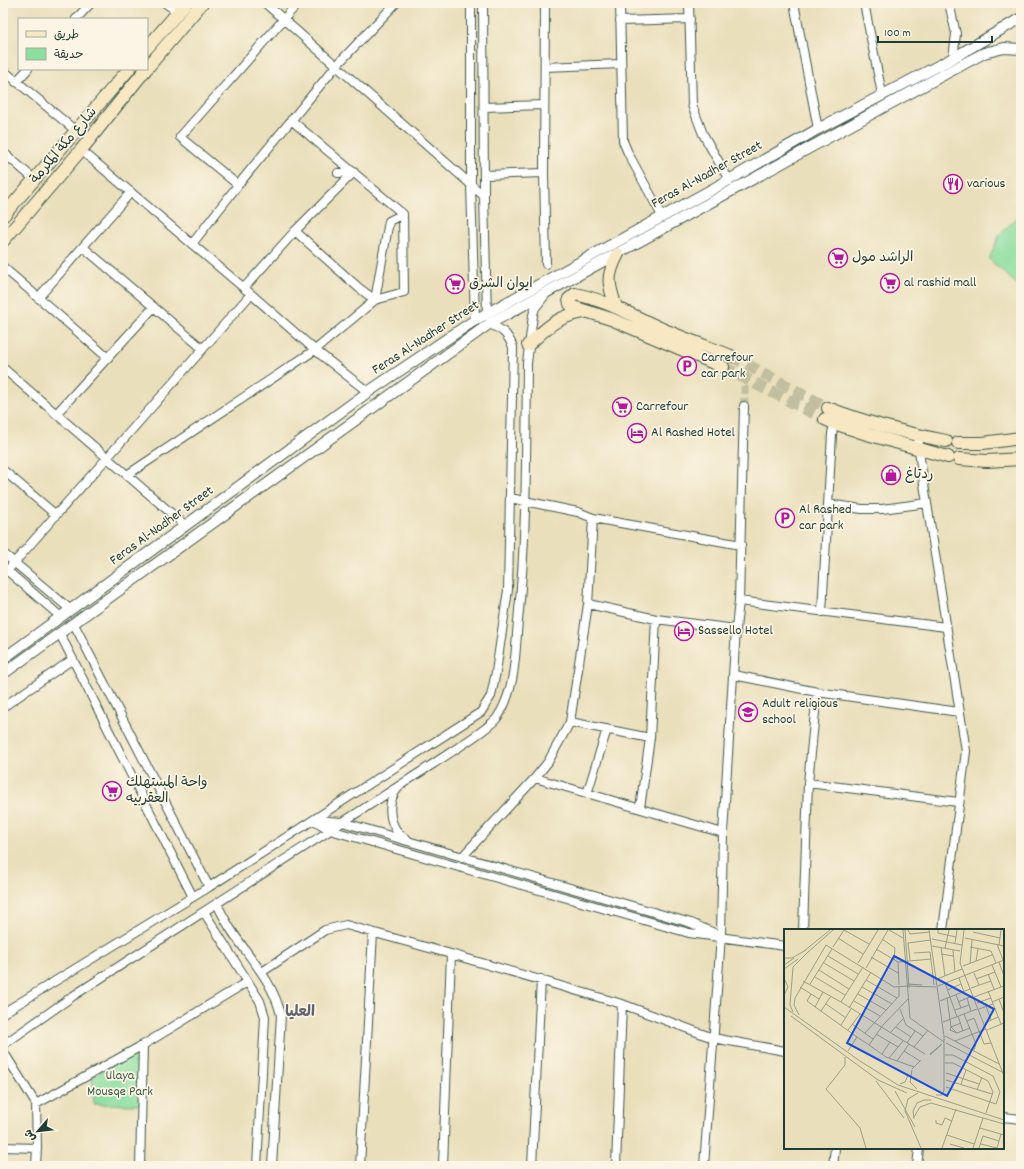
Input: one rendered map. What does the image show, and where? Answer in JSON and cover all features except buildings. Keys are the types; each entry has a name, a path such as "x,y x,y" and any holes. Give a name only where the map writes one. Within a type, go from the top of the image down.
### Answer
{"main road":[{"name":"شارع مكة المكرمة","path":"148,68 202,3"},
{"path":"148,47 182,8"},
{"name":"شارع مكة المكرمة","path":"3,216 128,70"},
{"name":"شارع مكة المكرمة","path":"3,241 81,150 146,70"},
{"path":"616,307 609,284 611,266 618,254"},
{"path":"723,367 611,319 573,307 570,304 569,299 574,294 590,297 616,307 664,330 731,356"},
{"path":"528,345 548,326 558,320 571,315 586,312"},
{"path":"829,417 857,418 918,435 952,442 983,443 1021,438"},
{"path":"829,417 919,449 953,458 987,461 1021,460"},
{"path":"997,442 1021,443"}],"street":[{"path":"77,18 91,3"},
{"path":"165,3 182,8"},
{"path":"265,3 484,196"},
{"path":"238,185 180,136 298,3"},
{"path":"192,244 238,185 336,66 396,3"},
{"path":"471,3 471,185 475,320"},
{"path":"3,1013 209,887 482,712 492,696 508,590 513,347 509,337 488,319 484,196 483,3"},
{"path":"545,3 544,173 546,264"},
{"path":"620,3 623,141 662,216"},
{"path":"689,3 692,105 703,134 729,180"},
{"path":"794,3 818,129"},
{"path":"864,3 882,94"},
{"path":"949,3 956,34 953,58"},
{"name":"Feras Al-Nadher Street","path":"3,674 74,624 488,319 662,216 882,94 1016,24 1021,18"},
{"path":"620,21 690,19"},
{"name":"Feras Al-Nadher Street","path":"3,659 368,392 475,320 488,319 546,294 984,53 1004,48 1020,48"},
{"path":"545,67 621,64"},
{"path":"3,70 76,131"},
{"path":"16,82 27,70"},
{"path":"484,107 544,105"},
{"path":"127,475 315,350 375,300 404,292 403,214 291,120"},
{"path":"81,150 315,350 368,392"},
{"path":"3,152 35,180"},
{"path":"338,173 353,172"},
{"path":"244,288 295,231 353,172"},
{"path":"484,175 544,173"},
{"path":"38,298 131,192"},
{"path":"375,300 389,221 403,214"},
{"path":"295,231 359,288 375,300"},
{"path":"83,247 203,349"},
{"path":"3,267 108,358"},
{"path":"61,617 5,569 14,562 251,294"},
{"path":"3,1046 73,996 402,784 496,720 504,705 513,672 522,587 526,501 528,345 535,308 546,294"},
{"path":"56,414 154,307"},
{"path":"3,368 186,526"},
{"path":"704,1166 721,936 723,833 739,601 744,406"},
{"path":"822,612 832,434 829,417"},
{"path":"918,435 966,751 958,802 943,929"},
{"path":"3,470 56,514"},
{"path":"510,498 578,512 593,518 741,545"},
{"path":"828,504 867,509 882,509 928,503"},
{"path":"462,857 548,762 570,722 588,604 593,518"},
{"path":"3,552 71,610"},
{"path":"739,601 946,627"},
{"path":"588,604 656,619 736,629"},
{"path":"640,808 650,738 656,619"},
{"path":"74,624 209,887"},
{"path":"60,634 193,897"},
{"path":"3,707 72,659"},
{"path":"734,675 817,692 959,712"},
{"path":"803,929 808,783 817,692"},
{"path":"570,722 650,738"},
{"path":"587,794 607,730"},
{"path":"535,778 723,833"},
{"path":"808,783 958,802"},
{"path":"402,784 394,792 390,804 392,822 400,834 413,843"},
{"path":"314,820 342,822 691,923 721,936"},
{"path":"314,820 330,830 689,933 721,936 784,946"},
{"path":"217,904 230,927 262,972 277,1000 281,1015 272,1166"},
{"path":"204,912 260,1001 265,1017 257,1166"},
{"path":"262,972 326,930 346,926 541,979 622,1004 713,1038 784,1051"},
{"path":"360,1166 373,933"},
{"path":"443,1166 451,954"},
{"path":"532,1166 541,979"},
{"path":"36,1104 143,1045 247,982"},
{"path":"616,1166 622,1004"},
{"path":"140,1166 143,1045"},
{"path":"3,1051 36,1104 36,1166"},
{"path":"1004,1117 1021,1119"},
{"path":"3,1147 37,1148"},
{"path":"833,1166 835,1149"},
{"path":"917,1166 919,1149"}],"green space":[{"path":"1021,214 1021,288 989,259 1000,234"},
{"name":"Ulaya Mousqe Park","path":"143,1045 140,1105 94,1104 92,1077"}],"tunnel":[{"path":"731,356 828,408"},
{"path":"723,367 825,419"},
{"path":"744,406 745,378"}],"place":[{"name":"various","path":"953,184"},
{"name":"الراشد مول","path":"838,258"},
{"name":"al rashid mall","path":"890,283"},
{"name":"ايوان الشرق","path":"455,284"},
{"name":"Carrefour car park","path":"687,366"},
{"name":"Carrefour","path":"622,407"},
{"name":"Al Rashed Hotel","path":"637,433"},
{"name":"ردتاغ","path":"891,475"},
{"name":"Al Rashed car park","path":"785,518"},
{"name":"Sassello Hotel","path":"684,631"},
{"name":"Adult religious school","path":"748,712"},
{"name":"واحة المستهلك العقربيه","path":"112,791"}],"district":[{"name":"العليا","path":"300,1013"}]}
